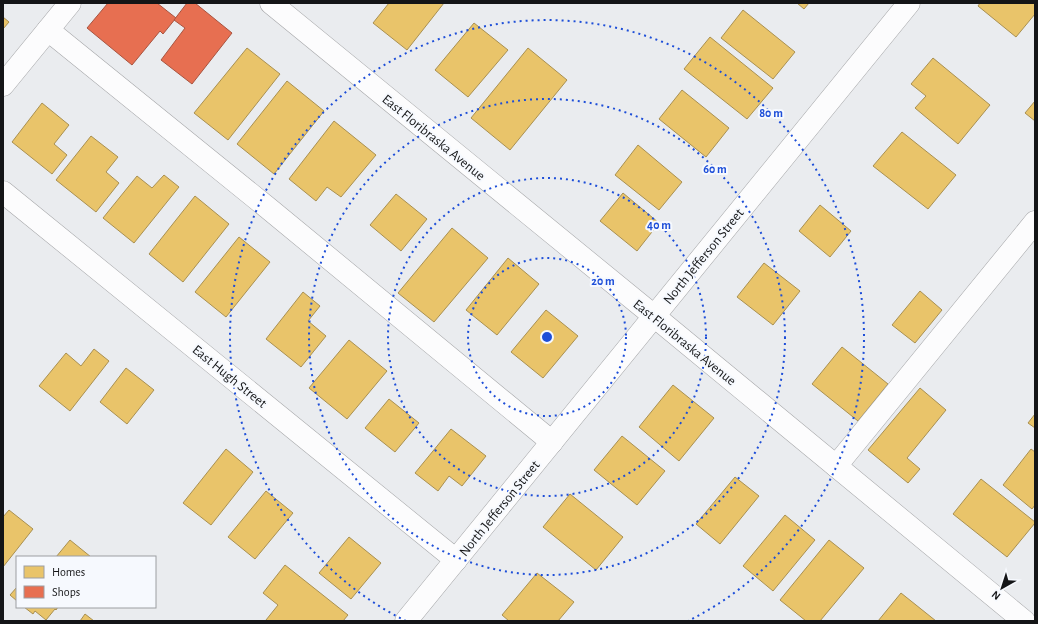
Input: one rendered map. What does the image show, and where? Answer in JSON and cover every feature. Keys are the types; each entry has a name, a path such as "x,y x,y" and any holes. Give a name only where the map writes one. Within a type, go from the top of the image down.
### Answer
{"street":[{"path":"3,85 70,3"},
{"name":"East Floribraska Avenue","path":"271,3 1025,621"},
{"name":"North Jefferson Street","path":"406,621 909,3"},
{"path":"48,30 268,208 552,442"},
{"name":"East Hugh Street","path":"3,192 456,560"},
{"path":"836,466 1035,222"},
{"path":"1025,621 1035,611"}],"building: Homes":[{"path":"389,3 444,3 407,50 373,23"},
{"path":"797,3 809,3 804,9"},
{"path":"980,3 1035,3 1035,14 1016,37 978,6"},
{"path":"743,10 795,52 773,79 721,38"},
{"path":"3,17 9,22 3,29"},
{"path":"474,23 508,50 468,97 435,70"},
{"path":"710,37 773,88 747,119 684,69"},
{"path":"247,48 280,74 228,140 194,113"},
{"path":"528,48 567,80 510,150 471,118"},
{"path":"933,58 990,105 958,144 915,108 926,96 911,84"},
{"path":"287,81 324,111 274,174 237,144"},
{"path":"682,90 729,128 706,157 659,119"},
{"path":"1035,101 1035,121 1025,113"},
{"path":"42,103 69,125 54,144 67,155 52,174 12,142"},
{"path":"334,121 376,155 341,197 327,187 316,201 289,179"},
{"path":"902,132 956,175 928,209 873,166"},
{"path":"91,136 118,157 106,172 119,183 96,212 56,180"},
{"path":"638,145 682,182 659,210 615,175"},
{"path":"164,175 179,187 134,243 103,218 137,176 152,188"},
{"path":"623,193 659,223 637,251 600,221"},
{"path":"396,194 427,219 401,251 370,225"},
{"path":"195,196 229,224 183,282 149,254"},
{"path":"820,205 851,231 830,257 799,231"},
{"path":"452,228 488,258 434,322 398,293"},
{"path":"239,237 270,262 226,317 195,292"},
{"path":"508,258 539,284 497,335 466,310"},
{"path":"764,263 800,291 773,325 737,297"},
{"path":"920,291 942,310 915,343 892,325"},
{"path":"303,292 320,306 308,321 326,336 301,367 266,339"},
{"path":"546,310 578,336 543,378 511,352"},
{"path":"349,340 387,371 347,419 309,388"},
{"path":"842,347 888,384 858,421 812,384"},
{"path":"94,349 109,361 70,411 39,386 66,353 81,366"},
{"path":"126,368 154,390 127,424 100,402"},
{"path":"673,385 714,418 679,461 639,427"},
{"path":"920,388 946,410 907,458 920,469 908,483 868,450"},
{"path":"389,399 419,423 395,452 365,428"},
{"path":"1035,414 1035,428 1028,423"},
{"path":"451,429 486,456 462,486 449,476 438,491 415,473"},
{"path":"622,436 665,471 637,505 594,470"},
{"path":"226,449 253,472 211,525 183,503"},
{"path":"1031,449 1035,452 1035,505 1032,509 1003,485"},
{"path":"735,477 759,496 720,544 696,524"},
{"path":"981,479 1035,522 1007,557 953,514"},
{"path":"266,491 293,513 255,559 228,537"},
{"path":"570,494 623,537 596,570 543,527"},
{"path":"9,510 33,529 3,567 3,517"},
{"path":"785,515 815,540 773,591 743,566"},
{"path":"349,537 381,563 351,599 319,573"},
{"path":"70,540 90,556 57,556"},
{"path":"829,540 864,568 820,621 806,621 780,600"},
{"path":"285,565 348,615 343,621 266,620 278,605 263,593"},
{"path":"537,573 574,602 558,621 509,621 502,615"},
{"path":"16,588 16,600 10,595"},
{"path":"901,593 936,621 878,621"},
{"path":"25,608 57,608 46,620 35,611 33,614"},
{"path":"85,614 94,621 80,621"}],"building: Shops":[{"path":"108,3 157,3 176,18 163,34 160,31 132,65 87,28"},
{"path":"187,3 195,3 232,33 192,84 161,60 185,28 174,20"}]}
